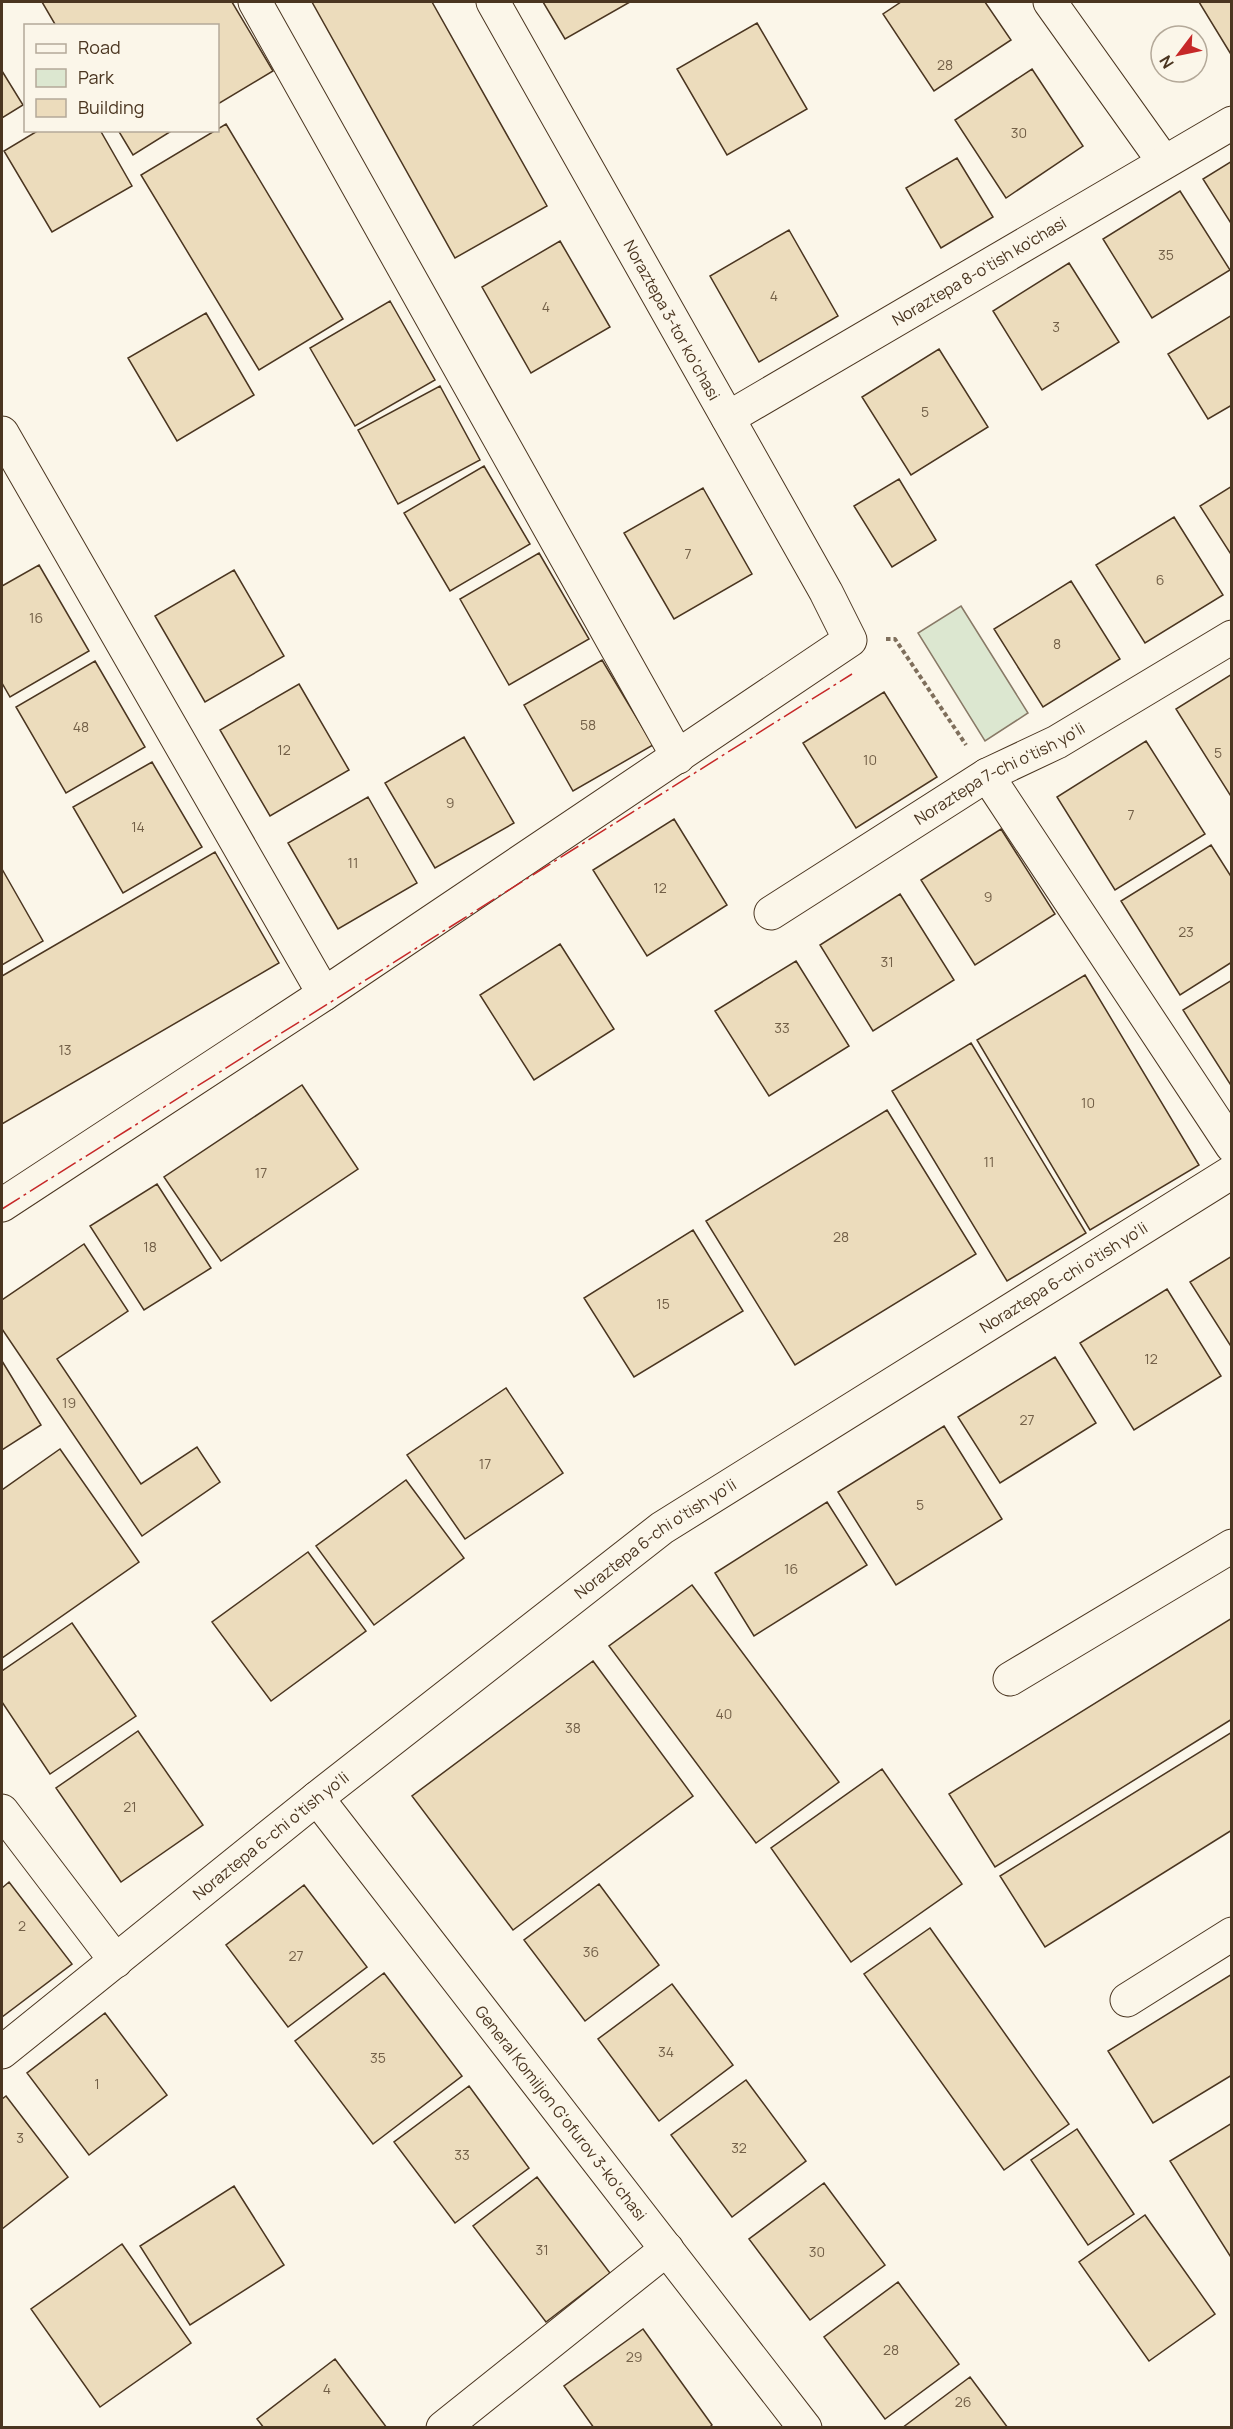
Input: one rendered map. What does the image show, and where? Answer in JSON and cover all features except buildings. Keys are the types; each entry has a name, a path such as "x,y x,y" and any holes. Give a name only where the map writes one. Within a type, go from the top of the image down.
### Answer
{"street":[{"path":"255,2 678,757"},
{"name":"Noraztepa 3-tor ko‘chasi","path":"493,2 826,592 850,640"},
{"path":"1050,2 1164,162"},
{"name":"Noraztepa 8-o'tish ko'chasi","path":"728,418 1232,123"},
{"path":"2,433 324,994"},
{"name":"Noraztepa 7-chi o'tish yo'li","path":"771,913 987,776 1058,742 1232,637"},
{"path":"2,1205 324,994 850,640"},
{"path":"987,776 1232,1146"},
{"name":"Noraztepa 6-chi o'tish yo'li","path":"2,2052 317,1798 662,1528 1232,1172"},
{"path":"1010,1679 1232,1546"},
{"name":"General Komiljon Gʻofurov 3-koʻchasi","path":"317,1798 806,2427"},
{"path":"2,1811 116,1961"},
{"path":"1127,2000 1232,1934"},
{"path":"443,2427 667,2249"}],"path":[{"path":"850,640 895,639 987,776"}],"green space":[{"path":"961,606 1028,713 985,741 918,633"}],"power":[{"path":"2,1209 852,674"}]}
